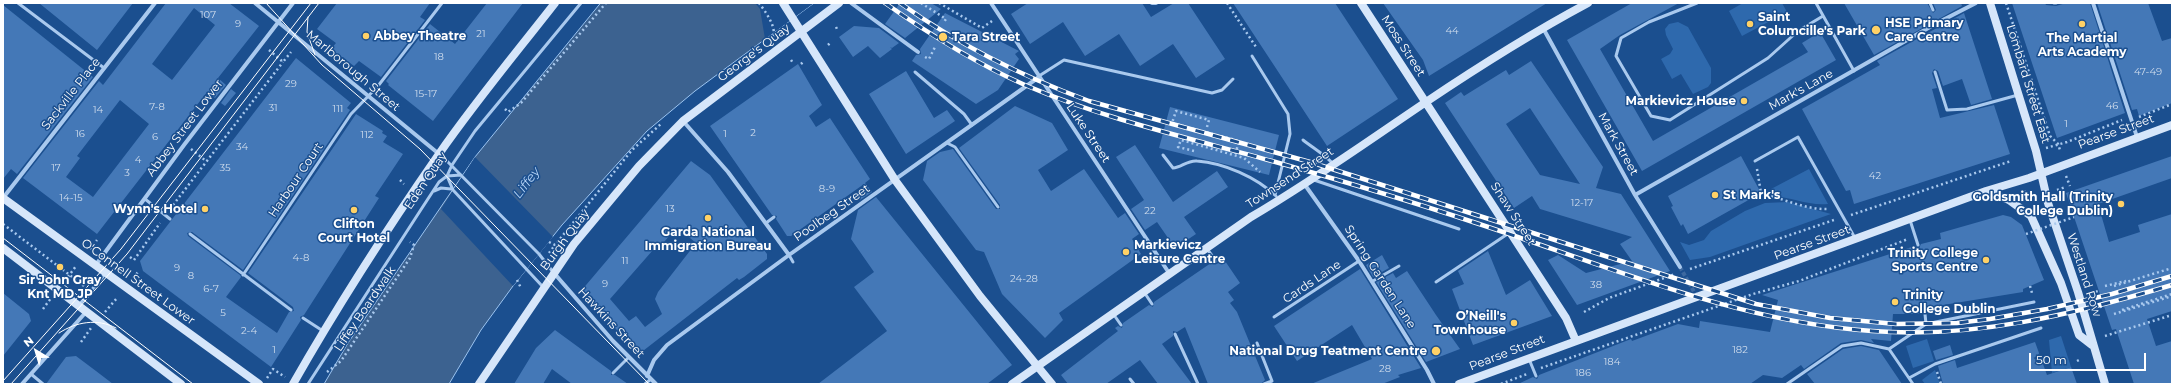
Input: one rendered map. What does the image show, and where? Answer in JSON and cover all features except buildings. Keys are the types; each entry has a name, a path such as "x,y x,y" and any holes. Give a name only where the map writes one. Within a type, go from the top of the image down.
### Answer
{"main road":[{"name":"Eden Quay","path":"293,384 408,198 439,154 555,3"},
{"path":"783,3 803,32 895,180 980,296 1052,384"},
{"name":"George's Quay","path":"683,121 803,32 839,3"},
{"name":"Moss Street","path":"1361,3 1426,102"},
{"name":"Townsend Street","path":"1012,384 1277,198 1304,185 1426,102 1543,28 1588,3"},
{"name":"Lombard Street East","path":"1990,3 2036,151 2041,174"},
{"name":"Shaw Street","path":"1426,102 1566,318 1576,341"},
{"name":"Burgh Quay","path":"479,384 574,244 638,166 683,121"},
{"name":"Pearse Street","path":"1460,384 1986,191 2041,174 2137,136 2172,124"},
{"name":"Westland Row","path":"2041,174 2055,227 2090,331 2092,345 2105,384"},
{"path":"1986,191 2010,200 2031,216 2061,283 2079,335 2092,345"},
{"name":"O'Connell Street Lower","path":"3,198 105,274 263,382"},
{"path":"3,248 181,384"}],"street":[{"name":"Sackville Place","path":"3,198 155,3"},
{"name":"Marlborough Street","path":"255,3 367,97 439,154"},
{"name":"Abbey Street Lower","path":"95,266 184,145 294,3"},
{"path":"851,3 918,52"},
{"name":"Luke Street","path":"991,3 1169,273"},
{"name":"Mark's Lane","path":"1635,195 1854,72 1937,23 1976,3"},
{"path":"2093,3 2137,136"},
{"name":"Mark Street","path":"1543,28 1635,195 1682,269"},
{"name":"Poolbeg Street","path":"648,376 654,360 667,345 789,254 1039,77"},
{"path":"683,121 728,172 789,254"},
{"name":"Spring Garden Lane","path":"1304,185 1373,282 1434,384"},
{"name":"Hawkins Street","path":"554,273 628,357 656,384"},
{"path":"22,384 86,312"}],"lane":[{"path":"18,3 104,68"},
{"name":"Harbour Court","path":"243,275 351,114 378,86 442,3"},
{"name":"Eden Quay","path":"308,384 433,192 442,179 446,176 475,131 581,3"},
{"path":"1697,3 1649,22 1621,38 1616,56 1651,116 1670,120 1768,58 1798,31 1823,16"},
{"path":"1816,3 1854,72"},
{"path":"1930,3 1933,10"},
{"path":"1163,155 1173,168 1177,168 1185,162 1196,161 1239,171 1253,178 1277,198 1290,134 1288,114 1252,56"},
{"path":"1039,77 1064,60 1212,93 1222,90 1233,79"},
{"path":"915,72 964,114 972,125"},
{"path":"1935,72 1947,110 1967,109 2018,96"},
{"path":"1755,161 1798,137 1856,239"},
{"path":"1303,140 1317,152 1328,157 1334,165"},
{"path":"947,143 955,147 998,208"},
{"path":"439,154 452,165 539,254 554,273"},
{"path":"463,176 455,174 446,176 453,190 544,288"},
{"path":"1312,179 1459,229"},
{"path":"433,192 441,188 453,190"},
{"path":"145,199 170,219"},
{"path":"766,222 774,217"},
{"path":"1910,220 1918,245"},
{"path":"1436,282 1510,232"},
{"path":"190,234 291,310"},
{"path":"1206,247 1216,261"},
{"path":"789,254 793,262"},
{"name":"Cards Lane","path":"1274,317 1359,261"},
{"path":"1373,282 1399,266"},
{"path":"78,306 105,274"},
{"path":"1144,291 1152,304"},
{"path":"1889,349 1926,324 2034,302"},
{"path":"1113,314 1121,325"},
{"path":"1925,314 1926,324"},
{"path":"303,318 324,332"},
{"path":"1909,378 1935,364 2041,328"},
{"path":"1175,334 1198,384"},
{"path":"1257,343 1272,381 1264,384"},
{"path":"1787,384 1842,346 1860,343 1889,349 1913,384"},
{"path":"613,373 628,357"},
{"path":"1528,358 1536,376"},
{"path":"31,374 43,384"},
{"path":"1130,379 1134,384"},
{"path":"646,384 651,380"}],"path":[{"path":"505,109 508,112 521,103 606,3"},
{"path":"759,3 768,16 774,34"},
{"path":"920,3 946,19 944,22"},
{"path":"939,3 982,28 1000,16"},
{"path":"2006,3 2050,136 2058,144 2060,150"},
{"path":"271,43 267,49 283,62"},
{"path":"184,145 206,161 291,52"},
{"path":"2046,148 2067,142 2120,120 2131,118 2172,104"},
{"path":"1207,127 1209,120 1176,111 1172,123 1239,141 1235,155"},
{"path":"1178,147 1181,140 1235,155 1244,158 1260,173"},
{"path":"1755,161 1761,193 1818,210 1833,209"},
{"path":"1688,270 2011,161"},
{"path":"2066,176 2070,186"},
{"path":"400,180 404,184"},
{"path":"2057,190 2066,188"},
{"path":"2024,192 2031,200"},
{"path":"2026,234 2074,217"},
{"path":"3,224 85,286"},
{"path":"1501,384 1534,371 1746,297 1799,281 1916,236"},
{"path":"89,250 97,240"},
{"name":"Liffey Boardwalk","path":"323,375 341,361 410,258 414,245 409,241"},
{"path":"548,253 557,244"},
{"path":"130,257 134,260"},
{"path":"65,281 76,266"},
{"path":"2114,286 2172,268"},
{"path":"1584,312 1609,298 1682,269"},
{"path":"131,280 139,271"},
{"path":"517,280 521,288 524,284"},
{"path":"2106,286 2126,281"},
{"path":"2091,293 2098,291"},
{"path":"43,309 54,294"},
{"path":"2122,310 2172,294"},
{"path":"105,312 117,298"},
{"path":"2114,314 2169,298"},
{"path":"2095,308 2104,306"},
{"path":"2105,336 2172,316"},
{"path":"81,342 92,328"},
{"path":"2077,361 2081,360"},
{"path":"263,382 273,369 286,378"}],"shaded area":[{"name":"Saint Columcille's Park","path":"1743,3 1782,3 1787,12 1742,36 1729,11"},
{"path":"1678,22 1688,27 1711,68 1711,83 1708,87 1693,94 1681,74 1672,79 1661,59 1670,54 1673,49 1666,35 1665,29 1669,24"},
{"path":"1809,169 1828,204 1807,203 1772,196 1771,189"},
{"path":"1788,202 1831,214 1710,257 1690,260 1680,242 1689,245 1704,240 1711,231 1745,211 1765,203"},
{"path":"2061,336 2071,367 2052,373 2049,340"},
{"path":"1927,339 1934,361 1913,368 1906,346"},
{"path":"1935,370 1940,384 1925,384 1922,380"}],"water":[{"name":"Liffey","path":"601,3 814,3 695,91 647,131 562,225 513,286 481,330 449,384 324,384 348,343 475,157"}],"pier":[{"path":"755,3 814,3 765,39 760,9"},
{"path":"475,157 553,237 513,286 441,209"}],"tunnel":[{"path":"1680,267 1697,297"}],"tram line":[{"path":"266,3 322,65 420,149 649,384"},
{"path":"3,381 121,249 311,3"},
{"path":"11,384 127,254 319,3"},
{"path":"308,17 307,32 315,55"},
{"path":"3,238 193,384"},
{"path":"59,333 72,326 94,322 116,328"}],"railway":[{"path":"885,3 918,26 970,58 1025,85 1085,108 1147,127 1373,190 1522,238 1670,289 1720,304 1770,316 1821,325 1872,331 1910,333 1949,331 1986,328 2024,322 2098,306 2172,285"},
{"path":"900,3 945,33 991,58 1039,81 1089,101 1310,162 1756,304 1830,318 1896,324 1957,323 2047,309 2112,294 2172,276"}],"place":[{"name":"Saint Columcille's Park","path":"1750,24"},
{"name":"The Martial Arts Academy","path":"2082,24"},
{"name":"HSE Primary Care Centre","path":"1876,30"},
{"name":"Abbey Theatre","path":"366,36"},
{"name":"Tara Street","path":"943,37"},
{"name":"Markievicz House","path":"1744,101"},
{"name":"St Mark's","path":"1715,195"},
{"name":"Goldsmith Hall (Trinity College Dublin)","path":"2121,204"},
{"name":"Wynn's Hotel","path":"205,209"},
{"name":"Clifton Court Hotel","path":"354,210"},
{"name":"Garda National Immigration Bureau","path":"708,218"},
{"name":"Markievicz Leisure Centre","path":"1126,252"},
{"name":"Trinity College Sports Centre","path":"1986,260"},
{"name":"Sir John Gray Knt MD JP","path":"60,267"},
{"name":"Trinity College Dublin","path":"1895,302"},
{"name":"O’Neill's Townhouse","path":"1514,323"},
{"name":"National Drug Teatment Centre","path":"1436,351"}]}
